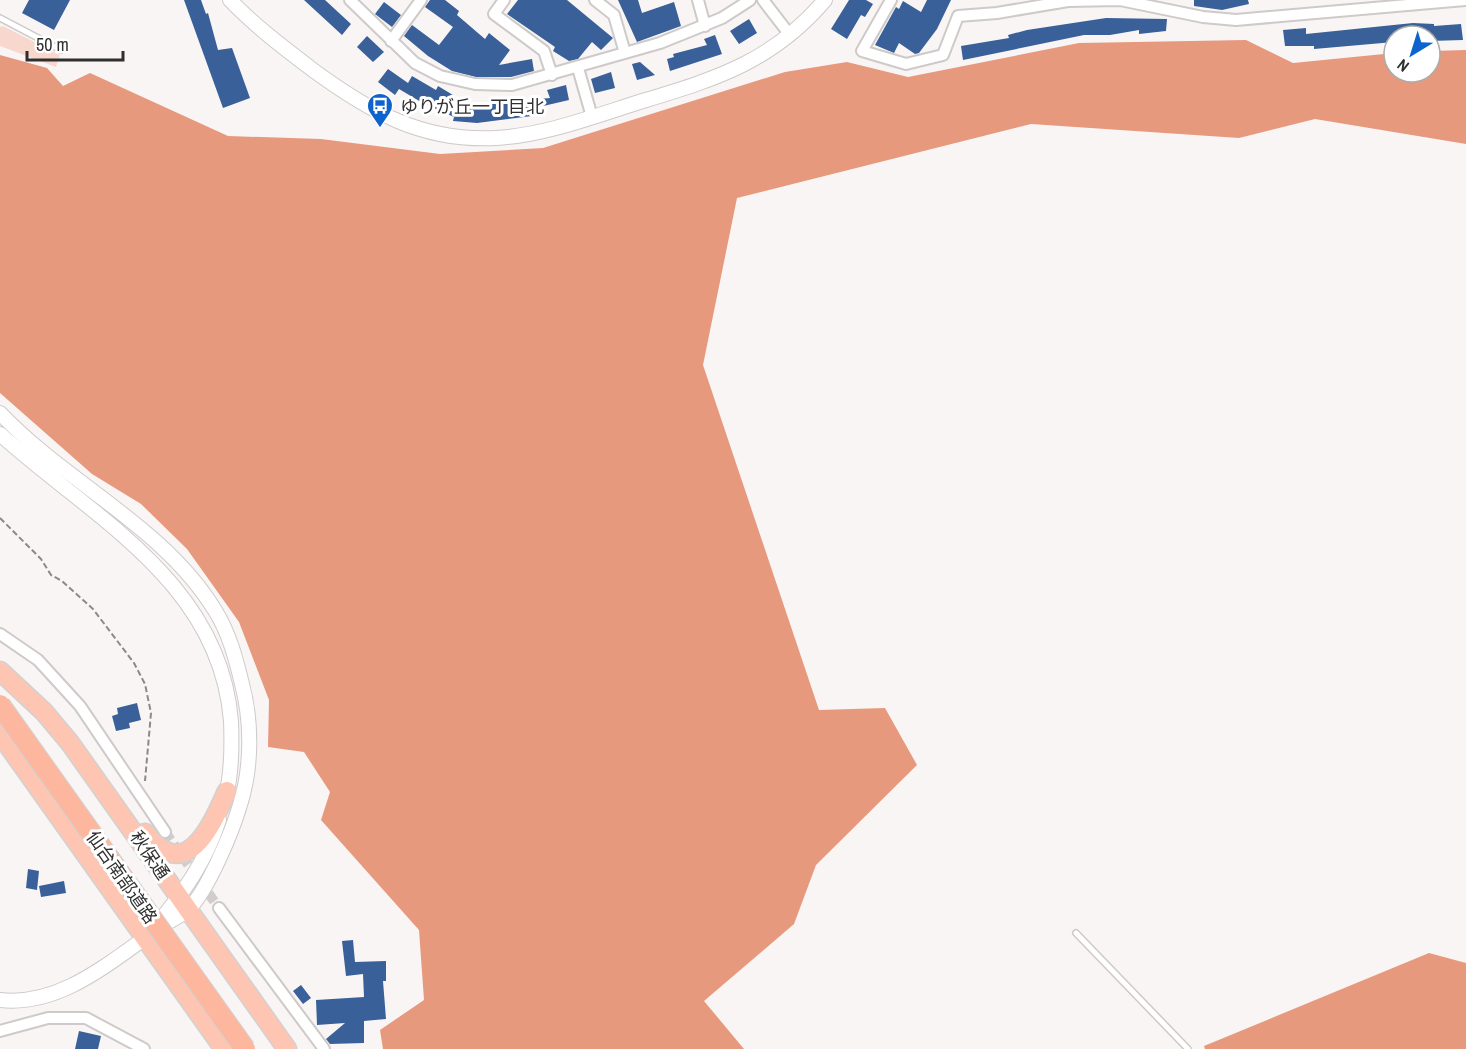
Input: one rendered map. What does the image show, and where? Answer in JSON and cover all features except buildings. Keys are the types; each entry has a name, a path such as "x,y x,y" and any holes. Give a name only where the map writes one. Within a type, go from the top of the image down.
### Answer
{"highway":[{"name":"秋保通","path":"0,671 44,712 80,757 287,1049"},
{"name":"仙台南部道路","path":"0,705 245,1049"},
{"path":"0,734 224,1049"},
{"path":"80,757 99,772 158,849 173,854 189,850 200,843 210,829 227,791"}],"street":[{"path":"230,0 287,51 359,103 382,115 428,132 457,137 496,138 536,133 714,80 760,57 790,35 825,0"},
{"path":"350,0 415,63 440,76 475,84 512,85 578,68 705,26 750,0"},
{"path":"391,41 421,0"},
{"path":"504,0 494,14 544,51 552,75"},
{"path":"595,0 614,15 625,53"},
{"path":"698,0 705,26"},
{"path":"764,0 790,35"},
{"path":"891,0 862,51 906,64 943,55 958,16 998,13 1068,0 1120,0 1203,17 1236,20 1331,5 1465,0"},
{"path":"578,68 592,117"},
{"path":"0,413 175,561 197,585 216,613 230,642 246,700 248,768 232,831 183,904 144,938 89,977 60,992 35,998 0,1000"},
{"path":"0,434 137,547 193,609 209,638 229,699 232,736 227,791 212,841 183,904"},
{"path":"0,634 38,660 80,706 165,832"},
{"path":"219,908 324,1049"},
{"path":"0,1031 48,1018 86,1018 144,1049"}],"lane":[{"path":"0,18 61,50"},
{"path":"1076,933 1188,1049"}],"path":[{"path":"0,518 41,559 51,575 62,581 93,609 134,663 145,684 151,713 142,799"}],"shaded area":[{"path":"3,26 60,55 56,67 0,46 0,27"},
{"path":"1246,40 1293,63 1382,54 1382,84 1442,84 1442,51 1466,50 1466,144 1315,119 1239,138 1031,124 737,198 703,365 819,710 885,708 917,765 816,865 794,924 704,1001 744,1049 383,1049 380,1030 424,1000 419,930 321,820 330,792 304,752 268,747 269,700 239,622 187,549 141,504 92,474 0,393 0,55 47,68 63,86 90,73 228,136 321,139 440,154 543,148 785,72 847,62 908,77 1079,43"},
{"path":"1429,953 1466,963 1466,1049 1205,1049 1204,1046"}],"tunnel":[{"path":"165,832 219,908"}],"place":[{"name":"ゆりが丘一丁目北","path":"380,129"}]}
